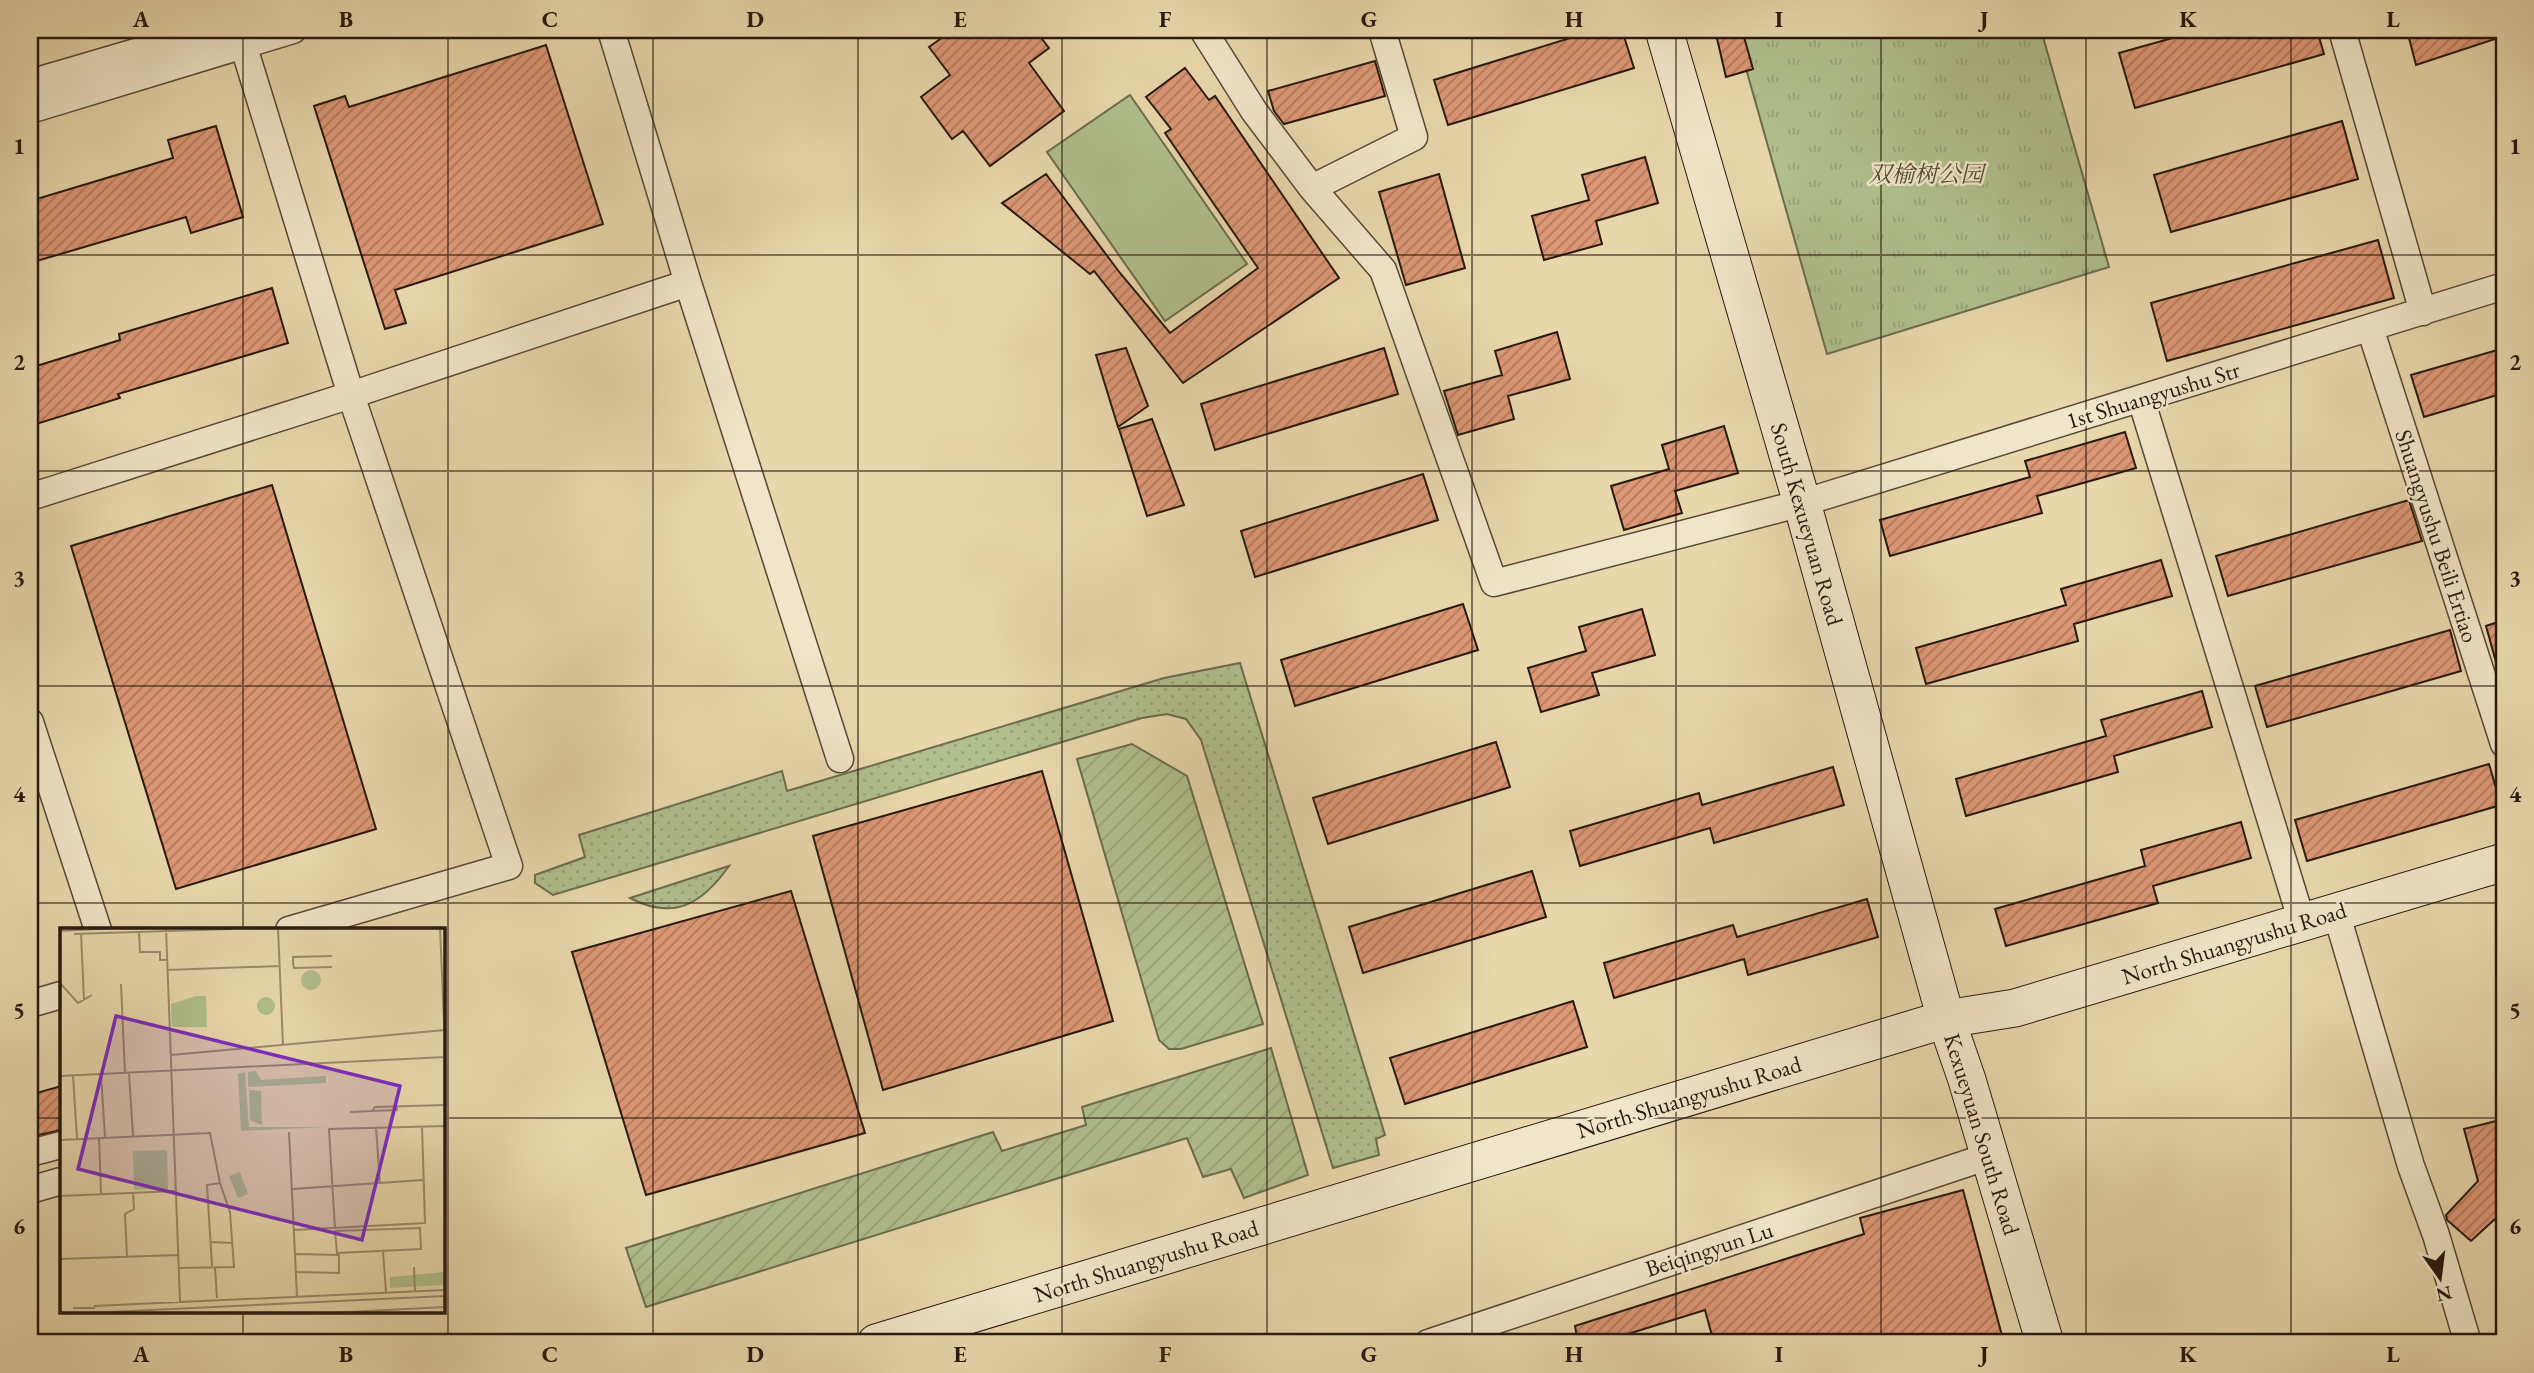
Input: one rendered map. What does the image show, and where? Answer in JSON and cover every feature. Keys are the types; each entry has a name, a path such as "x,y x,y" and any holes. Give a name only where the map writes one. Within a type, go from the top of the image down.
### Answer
{"street":[{"path":"30,83 211,30"},
{"path":"30,110 293,30"},
{"path":"611,30 688,283 840,759"},
{"path":"1203,30 1254,111 1312,188 1414,137 1382,30"},
{"name":"South Kexueyuan Road","path":"1664,30 1802,503 1946,1019"},
{"path":"2342,30 2423,312"},
{"path":"243,44 351,395 509,866 296,928"},
{"name":"1st Shuangyushu Str","path":"1312,188 1382,270 1494,583 1802,503 2504,286"},
{"path":"30,497 351,395 688,283"},
{"name":"Shuangyushu Beili Ertiao","path":"2370,328 2504,744"},
{"path":"2141,399 2302,922"},
{"path":"30,722 97,928"},
{"name":"North Shuangyushu Road","path":"876,1343 1946,1019 2015,1008 2504,862"},
{"path":"2336,912 2411,1166 2436,1235 2468,1343"},
{"path":"30,1004 60,995"},
{"name":"Kexueyuan South Road","path":"1946,1019 2045,1343"},
{"name":"Kexueyuan South Road","path":"1946,1019 1988,1072 2067,1343"},
{"path":"30,1153 60,1144"},
{"name":"Beiqingyun Lu","path":"1428,1343 1989,1156"},
{"path":"30,1190 60,1181"}],"green space":[{"name":"双榆树公园","path":"1735,30 2041,30 2109,267 1827,354"},
{"path":"1130,95 1247,264 1165,321 1047,152"},
{"path":"1240,663 1385,1135 1376,1139 1379,1155 1333,1168 1201,740 1186,719 1167,714 1142,718 553,895 535,883 535,875 585,857 579,835 782,771 787,791 1164,678"},
{"path":"1132,744 1187,776 1263,1024 1181,1049 1169,1049 1159,1040 1077,759"},
{"path":"729,866 708,890 686,905 660,908 630,898"},
{"path":"1271,1048 1308,1175 1244,1198 1231,1169 1203,1177 1187,1138 646,1307 626,1248 993,1132 1002,1151 1086,1125 1082,1107"}],"building":[{"path":"953,30 1035,30 1049,48 1029,63 1064,111 990,166 963,131 952,139 921,97 950,75 929,47"},
{"path":"1596,30 1622,30 1634,68 1448,125 1434,80"},
{"path":"1715,30 1742,30 1753,69 1726,77"},
{"path":"2201,30 2317,30 2324,54 2135,108 2119,53"},
{"path":"2407,30 2504,30 2504,36 2416,65"},
{"path":"546,45 603,224 395,290 406,323 385,329 314,106 345,96 349,107"},
{"path":"1375,61 1385,96 1284,124 1274,111 1268,91"},
{"path":"1185,68 1209,100 1215,96 1339,278 1183,383 1094,271 1090,274 1002,203 1046,174 1120,273 1170,333 1258,268 1165,133 1171,129 1146,97"},
{"path":"2342,121 2358,179 2171,232 2154,175"},
{"path":"216,126 243,217 191,233 186,217 30,263 30,201 173,158 168,140"},
{"path":"1645,157 1658,203 1596,221 1602,244 1544,260 1532,216 1589,200 1582,175"},
{"path":"1439,174 1465,268 1406,285 1379,192"},
{"path":"2378,240 2394,298 2167,361 2151,303"},
{"path":"272,288 288,343 118,394 120,398 30,426 30,368 120,340 119,334"},
{"path":"1557,332 1570,379 1508,396 1514,419 1458,435 1444,391 1502,375 1495,351"},
{"path":"1126,348 1148,406 1118,427 1096,355"},
{"path":"1384,348 1398,394 1215,450 1201,404"},
{"path":"2504,348 2504,393 2424,417 2411,375"},
{"path":"1152,419 1184,505 1147,516 1119,429"},
{"path":"1724,426 1738,473 1675,491 1682,513 1624,530 1611,486 1669,469 1662,445"},
{"path":"2125,432 2136,468 2037,496 2042,513 1890,556 1880,520 2030,477 2025,461"},
{"path":"1423,474 1438,520 1255,577 1241,531"},
{"path":"272,485 376,829 176,889 71,546"},
{"path":"2409,500 2422,541 2228,596 2216,556"},
{"path":"2161,560 2172,596 2074,624 2078,641 1926,684 1916,648 2066,605 2061,589"},
{"path":"1463,604 1478,650 1295,706 1281,660"},
{"path":"1642,609 1655,655 1592,673 1599,695 1541,712 1528,668 1586,651 1579,627"},
{"path":"2504,620 2504,673 2499,673 2486,626"},
{"path":"2450,630 2461,671 2267,727 2255,686"},
{"path":"2202,691 2212,727 2114,756 2118,772 1966,816 1956,779 2106,736 2101,720"},
{"path":"1496,742 1510,787 1328,844 1313,798"},
{"path":"2489,764 2501,805 2307,861 2295,820"},
{"path":"1833,767 1844,805 1714,843 1710,828 1580,866 1570,831 1699,793 1702,805"},
{"path":"1042,771 1113,1021 883,1090 813,836"},
{"path":"2241,822 2251,858 2153,886 2158,903 2006,946 1995,909 2145,866 2141,850"},
{"path":"1532,871 1546,917 1363,973 1349,927"},
{"path":"791,891 865,1133 646,1195 572,952"},
{"path":"1867,899 1878,937 1748,975 1744,959 1614,998 1604,963 1733,925 1737,937"},
{"path":"1573,1001 1587,1047 1405,1104 1390,1058"},
{"path":"60,1086 60,1130 30,1137 30,1095"},
{"path":"2504,1119 2504,1216 2495,1219 2471,1241 2447,1220 2446,1215 2478,1181 2464,1129"},
{"path":"1963,1190 2004,1343 1714,1343 1705,1310 1599,1343 1578,1343 1575,1326 1864,1234 1860,1218"}]}
